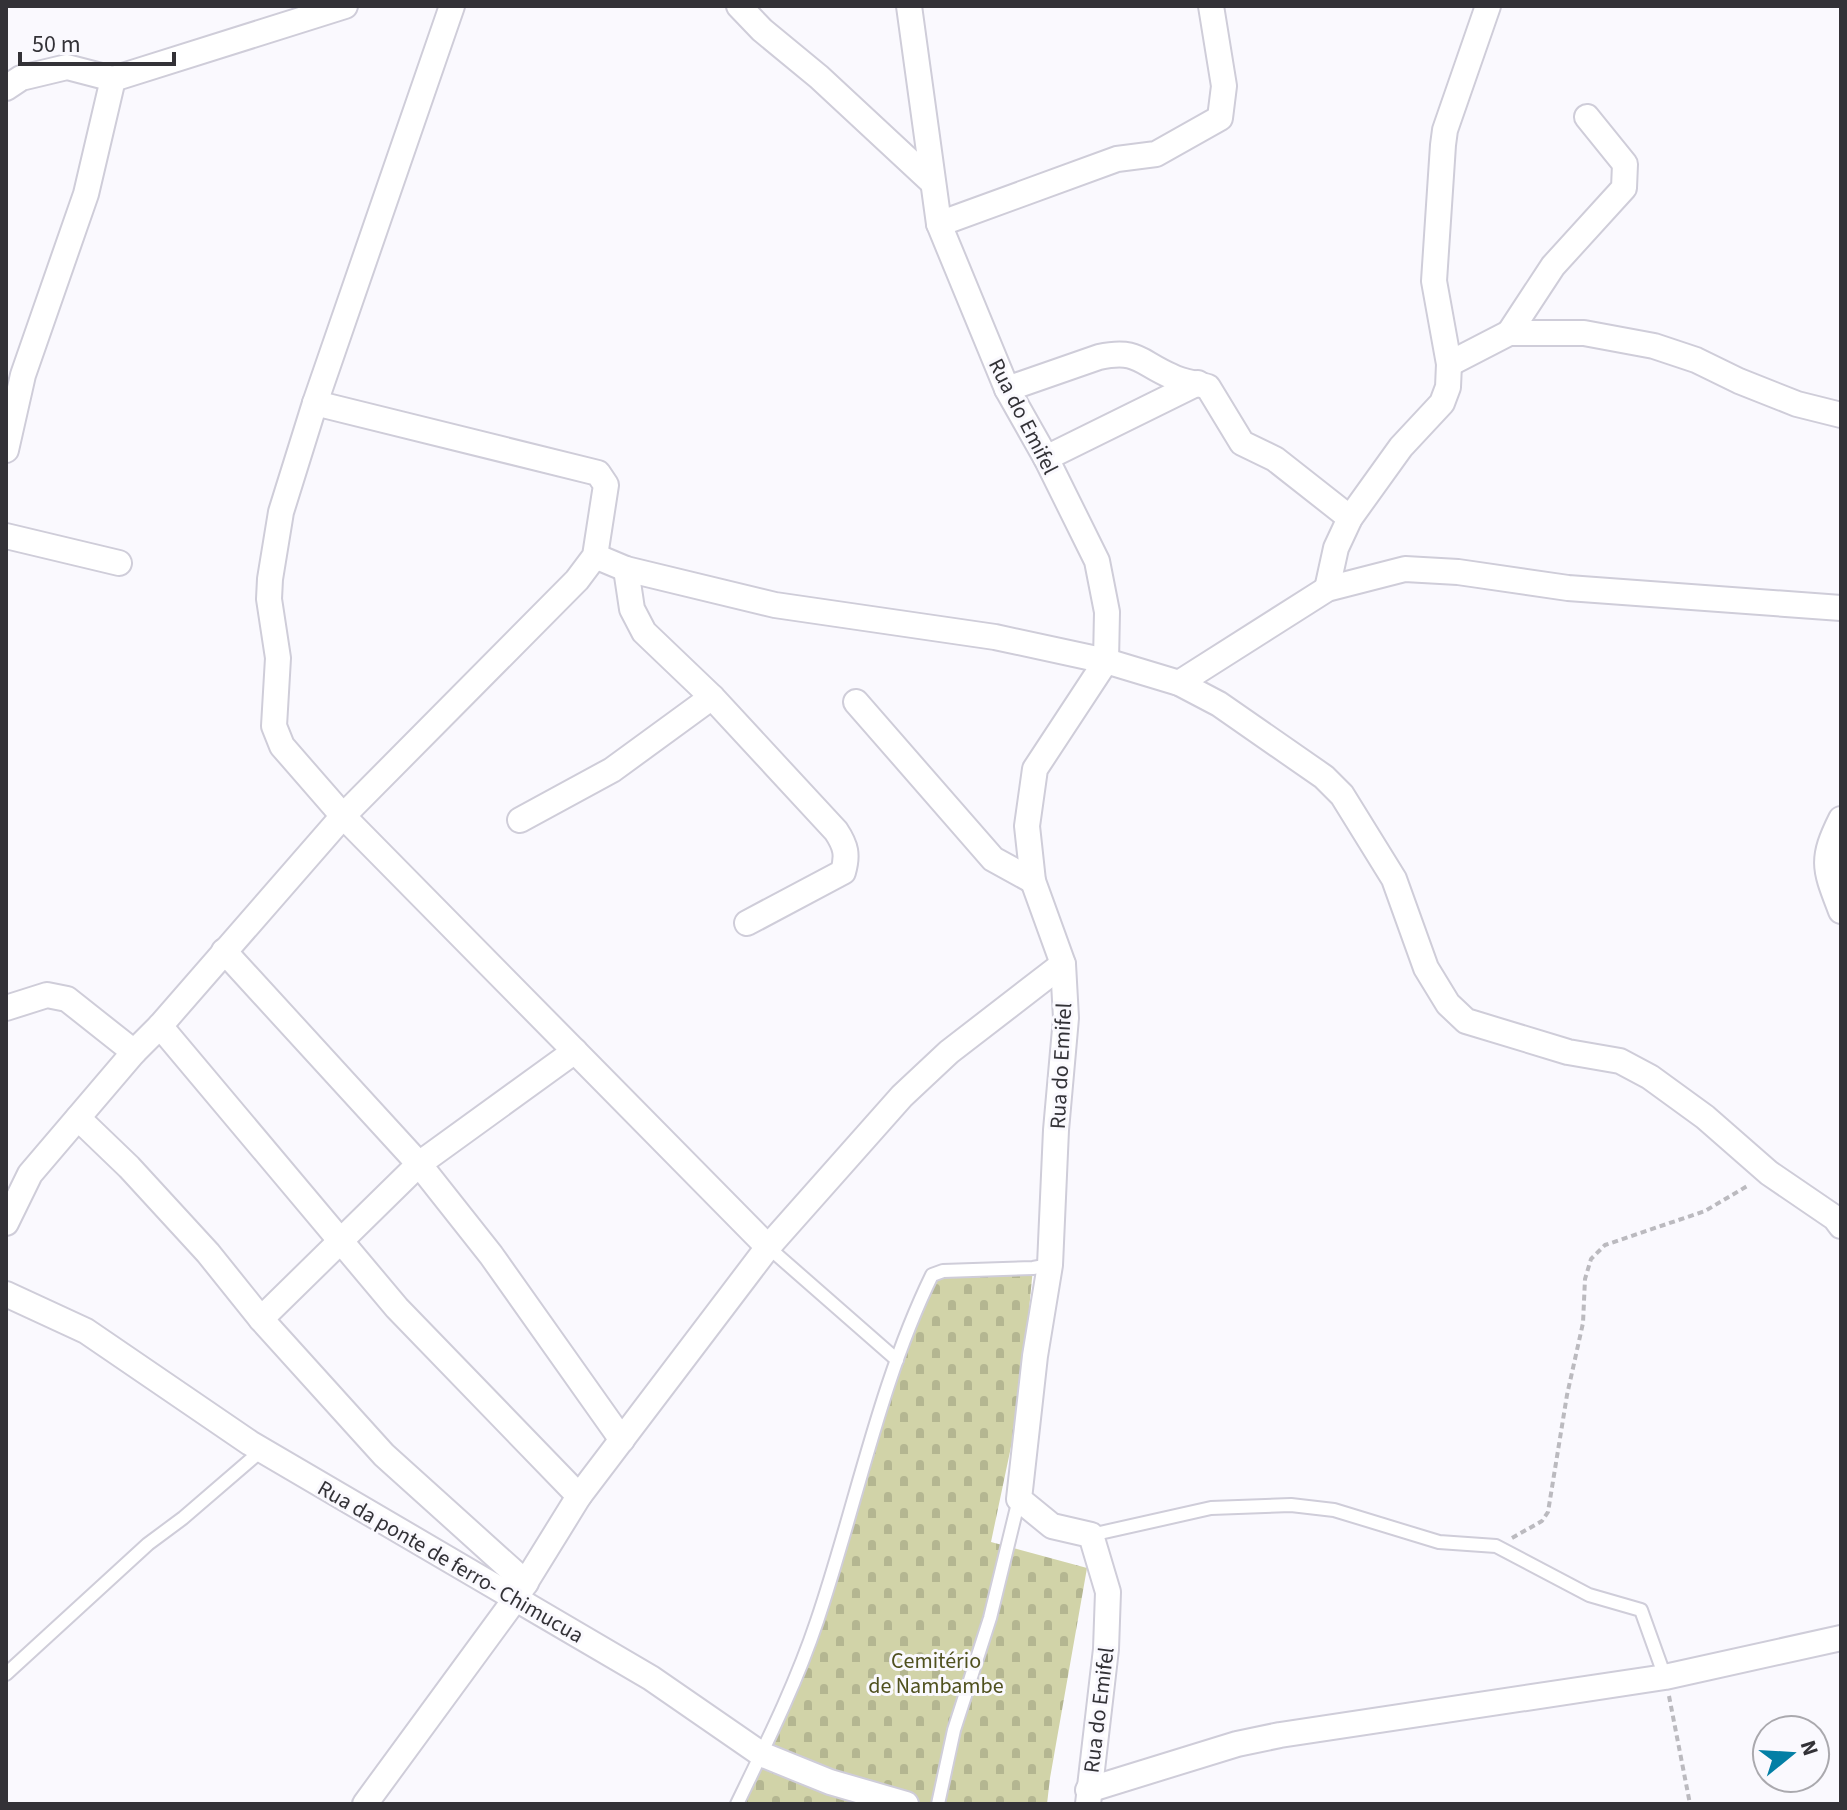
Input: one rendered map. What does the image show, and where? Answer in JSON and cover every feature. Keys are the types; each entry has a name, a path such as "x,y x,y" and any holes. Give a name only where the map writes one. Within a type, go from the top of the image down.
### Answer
{"street":[{"path":"6,88 21,78 67,67 113,79 345,6"},
{"path":"452,6 315,403 281,512 269,599 278,658 274,726 282,746 343,816 768,1247"},
{"path":"739,6 932,182"},
{"name":"Rua do Emifel","path":"909,6 939,224 1007,389 1046,458 1097,561 1107,612 1106,661 1035,769 1027,826 1033,881 1063,964 1066,1018 1056,1130 1050,1265 1035,1356 1019,1499"},
{"path":"939,224 1117,159 1156,154 1220,118 1224,86 1211,6"},
{"path":"1327,589 1336,548 1350,518 1401,447 1442,403 1448,387 1449,364 1434,281 1443,145 1445,130 1488,6"},
{"path":"6,450 23,375 86,194 113,79"},
{"path":"1509,333 1553,266 1624,188 1625,164 1587,117"},
{"path":"1449,364 1509,333 1584,333 1654,346 1696,360 1797,404 1841,415"},
{"path":"1007,389 1099,357 1115,354 1141,358 1171,377 1208,387 1242,443 1275,459 1350,518"},
{"path":"1046,458 1198,383"},
{"path":"6,1223 30,1174 134,1052 343,816 577,580 595,556 606,485 598,473 315,403"},
{"path":"6,536 119,563"},
{"path":"595,556 626,569 775,605 995,637 1106,661 1179,683 1232,713 1324,777 1342,795 1394,879 1426,968 1448,1004 1466,1021 1568,1052 1620,1061 1630,1066 1705,1117 1769,1173 1835,1218 1841,1226"},
{"path":"626,569 632,609 644,632 712,697 844,843 848,856 843,872 747,923"},
{"path":"1179,683 1327,589 1405,569 1458,572 1568,588 1841,608"},
{"path":"520,820 612,770 712,697"},
{"path":"856,702 993,859 1033,881"},
{"path":"1841,819 1829,842 1825,859 1827,876 1841,911"},
{"path":"224,951 419,1164 491,1255 622,1440"},
{"path":"365,1804 521,1590 579,1496 768,1247 902,1096 949,1052 1063,964"},
{"path":"6,1008 47,995 67,999 134,1052"},
{"path":"160,1026 397,1308 579,1496"},
{"path":"261,1319 419,1164 575,1051"},
{"path":"78,1118 129,1167 208,1253 261,1319 384,1455 521,1590"},
{"name":"Rua da ponte de ferro- Chimucua","path":"6,1294 86,1331 262,1450 521,1590 761,1754 830,1782 906,1804"},
{"path":"1019,1499 1052,1526 1091,1535"},
{"name":"Rua do Emifel","path":"1088,1797 1106,1649 1108,1592 1091,1535"},
{"path":"1088,1797 1237,1744 1665,1677 1841,1638"}],"lane":[{"path":"768,1247 897,1360"},
{"path":"737,1804 792,1688 817,1621 897,1360 932,1275 943,1271 1050,1265"},
{"path":"7,1673 148,1544 262,1450"},
{"path":"938,1804 954,1730 990,1618 1019,1499"},
{"path":"1091,1535 1211,1508 1291,1505 1334,1510 1439,1542 1496,1546 1589,1595 1641,1610 1665,1677"}],"path":[{"path":"1496,1546 1542,1521 1548,1512 1567,1395 1583,1323 1585,1279 1591,1259 1605,1245 1705,1211 1769,1173"},
{"path":"1665,1677 1690,1804"}],"green space":[{"name":"Cemitério de Nambambe","path":"1033,1268 1020,1404 991,1542 1087,1568 1047,1804 737,1804 792,1688 897,1360 932,1275"}]}
